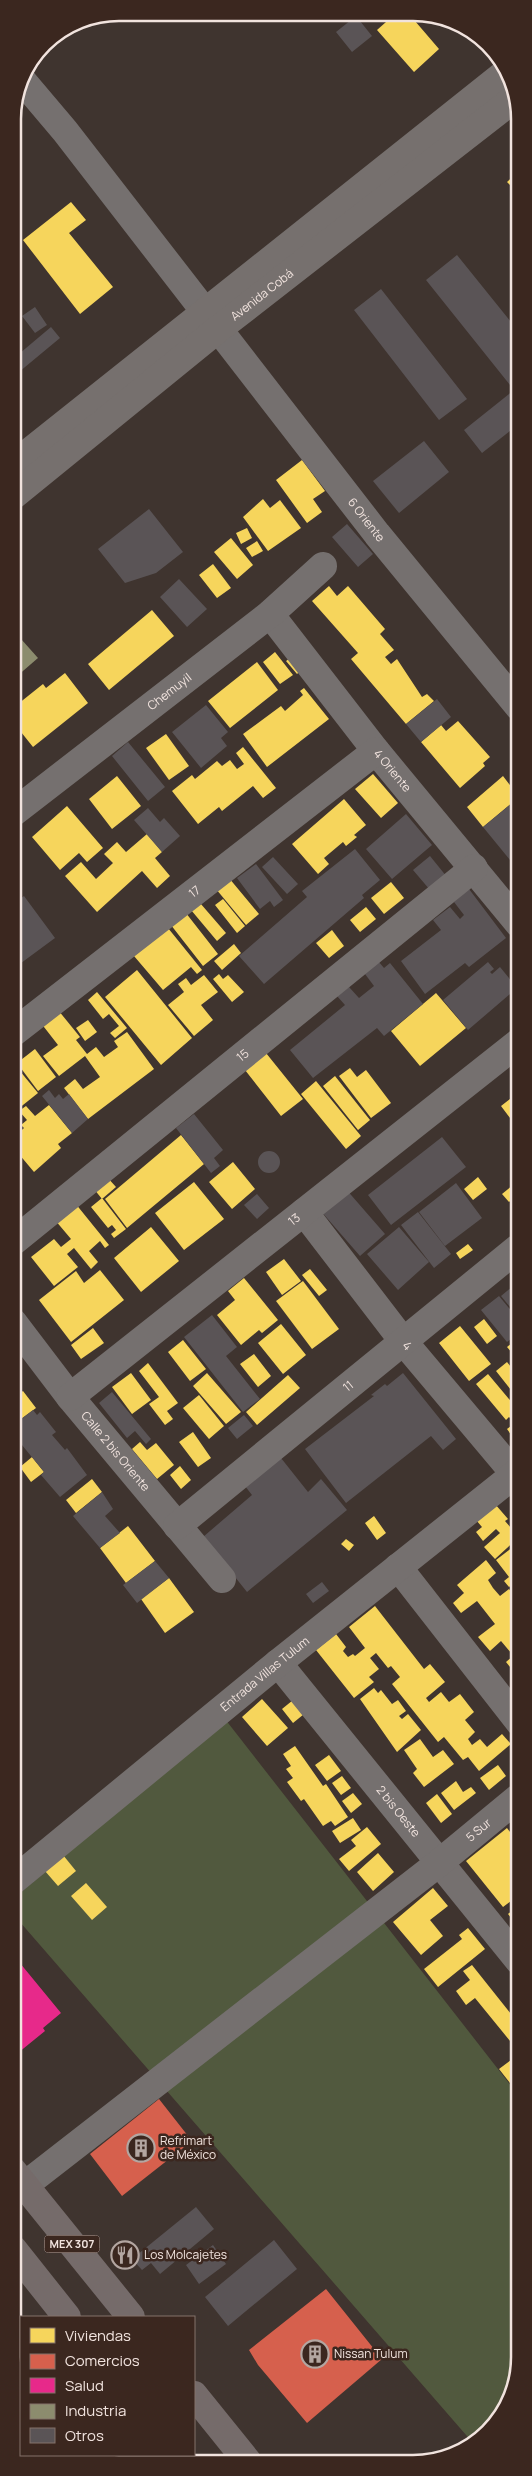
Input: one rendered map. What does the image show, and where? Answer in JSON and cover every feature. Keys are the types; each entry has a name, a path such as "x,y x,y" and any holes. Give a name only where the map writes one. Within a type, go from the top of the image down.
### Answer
{"highway":[{"name":"MEX 307","path":"21,2180 130,2316"},
{"path":"21,2259 66,2316"},
{"path":"195,2396 242,2455"}],"main road":[{"name":"Avenida Cobá","path":"21,459 211,321 409,165 501,77"},
{"name":"Avenida Cobá","path":"409,165 509,102"},
{"name":"Avenida Cobá","path":"21,488 211,321"}],"street":[{"name":"6 Oriente","path":"28,86 65,131 371,526 511,697"},
{"name":"Chemuyil","path":"21,807 270,614 323,566"},
{"name":"4 Oriente","path":"270,614 376,751 511,914"},
{"name":"17","path":"21,1027 376,751"},
{"name":"15","path":"21,1236 474,868"},
{"name":"13","path":"70,1397 511,1048"},
{"name":"4","path":"304,1212 403,1341 511,1467"},
{"name":"11","path":"177,1526 511,1253"},
{"name":"Calle 2 bis Oriente","path":"21,1333 70,1397 222,1579"},
{"name":"Entrada Villas Tulum","path":"21,1874 278,1663 398,1567 511,1480"},
{"path":"398,1567 511,1712"},
{"name":"2 bis Oeste","path":"278,1663 511,1951"},
{"name":"5 Sur","path":"21,2176 439,1863 511,1804"}],"green space":[{"path":"225,1719 511,2086 511,2363 509,2376 498,2406 491,2416 468,2438 21,1923 21,1892 214,1731"}],"building: Viviendas":[{"path":"387,21 415,21 439,49 414,72 377,30"},
{"path":"71,202 86,220 69,233 113,287 80,314 23,240"},
{"path":"302,460 325,491 313,499 322,512 307,523 276,480"},
{"path":"263,499 270,508 280,500 301,528 268,551 243,517"},
{"path":"247,528 252,538 241,544 236,533"},
{"path":"231,538 253,565 237,579 214,552"},
{"path":"257,541 263,551 252,557 246,548"},
{"path":"213,564 231,588 217,598 199,575"},
{"path":"329,586 337,596 348,586 385,629 380,634 394,650 385,657 391,664 397,659 422,697 427,694 434,701 406,724 351,659 358,653 312,601"},
{"path":"152,610 174,636 109,690 88,664"},
{"path":"275,652 293,675 280,684 263,662"},
{"path":"293,656 303,668 297,674 286,661"},
{"path":"257,662 278,690 230,728 208,701"},
{"path":"65,673 88,703 33,747 21,732 21,702 43,684 46,688"},
{"path":"304,688 329,719 267,767 243,734 281,706 285,711 303,695 300,691"},
{"path":"458,721 490,757 483,763 485,766 460,788 421,742 441,725 446,731"},
{"path":"166,734 189,766 169,780 146,748"},
{"path":"243,747 276,788 263,798 253,786 222,811 219,807 198,824 172,791 192,775 195,779 217,761 222,766 230,760 237,769 244,764 236,753"},
{"path":"373,774 398,803 381,818 355,789"},
{"path":"117,776 141,806 112,829 89,799"},
{"path":"503,776 511,786 511,804 483,827 467,807"},
{"path":"344,799 366,825 354,835 357,837 346,846 343,842 324,858 329,864 318,874 292,844"},
{"path":"67,806 103,848 87,862 79,853 60,870 32,837"},
{"path":"147,834 162,852 155,858 170,876 157,888 142,871 97,912 65,876 81,862 96,879 113,863 104,854 117,842 126,852"},
{"path":"224,872 259,914 246,925 211,883"},
{"path":"391,882 404,898 384,914 371,898"},
{"path":"194,896 226,933 217,941 186,904"},
{"path":"223,899 245,926 237,933 215,905"},
{"path":"366,907 376,919 360,932 350,920"},
{"path":"182,908 218,954 203,966 167,920"},
{"path":"168,928 202,970 197,974 191,967 163,990 134,956"},
{"path":"332,930 344,946 329,958 316,943"},
{"path":"234,944 241,953 222,970 214,961"},
{"path":"137,970 192,1038 161,1065 105,997"},
{"path":"219,974 223,979 228,975 244,992 232,1002 213,979"},
{"path":"204,975 218,992 201,1005 213,1020 194,1036 168,1005 184,992 178,984 186,978 191,985"},
{"path":"97,992 127,1028 115,1038 110,1033 119,1026 109,1014 103,1019 88,1000"},
{"path":"436,993 466,1028 420,1066 391,1031"},
{"path":"54,1005 80,1037 76,1040 87,1054 96,1047 104,1057 118,1047 114,1041 127,1032 154,1069 88,1119 64,1088 75,1079 83,1089 100,1077 85,1056 59,1076 43,1056 58,1045 37,1018"},
{"path":"88,1020 97,1032 85,1041 76,1028"},
{"path":"35,1049 56,1077 38,1091 21,1068 21,1060"},
{"path":"266,1053 303,1099 281,1116 245,1070"},
{"path":"350,1068 357,1077 366,1070 391,1103 371,1118 339,1076"},
{"path":"21,1072 38,1093 21,1107"},
{"path":"335,1076 370,1120 358,1130 323,1086"},
{"path":"316,1081 361,1136 346,1149 301,1094"},
{"path":"511,1098 511,1119 501,1106"},
{"path":"49,1105 72,1133 58,1144 61,1148 34,1172 21,1157 21,1131 24,1128 21,1125 27,1120 21,1113 21,1110 26,1106 35,1116"},
{"path":"181,1135 204,1164 127,1228 105,1199"},
{"path":"233,1162 255,1189 232,1209 209,1182"},
{"path":"107,1177 116,1187 102,1199 94,1189"},
{"path":"478,1177 487,1189 473,1200 464,1189"},
{"path":"194,1182 224,1219 184,1250 155,1213"},
{"path":"511,1187 511,1200 509,1202 502,1194"},
{"path":"102,1198 126,1229 114,1238 111,1234 116,1230 112,1225 108,1228 91,1207"},
{"path":"75,1203 109,1245 105,1248 100,1241 89,1251 98,1262 91,1269 74,1248 67,1254 78,1267 54,1286 31,1257 54,1239 61,1247 71,1239 55,1220"},
{"path":"151,1227 179,1261 141,1292 114,1258"},
{"path":"468,1244 473,1250 460,1259 456,1253"},
{"path":"284,1259 301,1281 282,1295 266,1272"},
{"path":"310,1269 327,1290 319,1296 302,1275"},
{"path":"100,1270 124,1300 71,1342 39,1300 76,1271 84,1283"},
{"path":"244,1278 278,1320 262,1333 259,1330 241,1345 217,1315 235,1300 228,1291"},
{"path":"303,1281 339,1329 312,1349 276,1301"},
{"path":"484,1319 497,1336 487,1344 474,1327"},
{"path":"281,1324 306,1355 283,1374 258,1343"},
{"path":"460,1326 491,1364 469,1381 439,1343"},
{"path":"93,1328 104,1343 81,1359 71,1345"},
{"path":"183,1340 206,1369 190,1381 168,1352"},
{"path":"254,1354 271,1376 258,1387 240,1364"},
{"path":"507,1362 511,1367 511,1390 496,1371"},
{"path":"148,1363 178,1403 167,1411 173,1419 165,1425 149,1404 159,1397 139,1371"},
{"path":"131,1373 151,1400 132,1414 112,1387"},
{"path":"207,1373 241,1412 226,1424 193,1386"},
{"path":"488,1374 511,1401 511,1419 509,1417 506,1420 476,1384"},
{"path":"288,1375 300,1388 257,1425 246,1412"},
{"path":"23,1391 36,1408 21,1419 21,1392"},
{"path":"199,1395 224,1426 209,1439 183,1408"},
{"path":"511,1426 511,1435 507,1429"},
{"path":"193,1432 211,1458 198,1467 179,1442"},
{"path":"140,1442 147,1450 156,1443 174,1465 157,1479 132,1449"},
{"path":"32,1457 44,1472 31,1482 21,1466"},
{"path":"180,1466 191,1480 181,1489 170,1475"},
{"path":"92,1479 102,1492 76,1513 66,1500"},
{"path":"495,1504 508,1519 505,1521 511,1528 511,1544 495,1559 484,1547 500,1533 496,1529 483,1541 476,1532 482,1527 476,1520"},
{"path":"374,1516 386,1533 377,1540 365,1523"},
{"path":"128,1526 155,1561 126,1583 100,1548"},
{"path":"346,1539 354,1545 349,1551 341,1544"},
{"path":"511,1548 511,1586 509,1587 504,1581 509,1577 496,1560"},
{"path":"486,1560 496,1573 488,1580 493,1588 500,1596 509,1589 511,1592 511,1653 501,1641 490,1651 478,1637 495,1624 477,1601 461,1613 453,1603 464,1593 457,1585"},
{"path":"169,1578 194,1612 165,1633 141,1599"},
{"path":"375,1606 424,1669 430,1664 445,1682 426,1698 429,1702 441,1692 449,1702 460,1694 474,1712 465,1720 475,1732 468,1739 472,1745 480,1739 487,1747 502,1734 511,1744 479,1771 468,1757 463,1760 444,1737 438,1742 392,1684 400,1677 391,1666 388,1668 376,1653 370,1658 379,1669 369,1677 374,1682 354,1698 316,1650 336,1634 346,1647 343,1651 348,1657 353,1654 355,1656 365,1648 349,1627"},
{"path":"511,1658 511,1668 506,1662"},
{"path":"374,1688 378,1693 381,1690 392,1704 398,1700 406,1711 399,1716 402,1719 408,1714 421,1730 397,1752 360,1699"},
{"path":"298,1696 309,1710 293,1723 282,1709"},
{"path":"262,1699 288,1728 267,1746 242,1717"},
{"path":"420,1739 433,1757 443,1750 454,1764 424,1787 413,1773 417,1769 404,1750"},
{"path":"295,1746 323,1786 326,1784 348,1817 335,1826 331,1821 323,1826 304,1799 301,1801 287,1782 293,1778 286,1769 291,1766 283,1754"},
{"path":"329,1755 341,1771 327,1781 315,1765"},
{"path":"498,1765 506,1776 489,1790 480,1778"},
{"path":"342,1776 351,1788 341,1795 332,1783"},
{"path":"456,1781 463,1792 471,1787 476,1793 454,1810 441,1793"},
{"path":"353,1793 362,1804 351,1813 342,1801"},
{"path":"437,1794 452,1814 441,1823 426,1803"},
{"path":"353,1818 361,1830 340,1843 332,1831"},
{"path":"367,1827 381,1844 349,1871 339,1859 356,1846 351,1840"},
{"path":"507,1828 511,1833 511,1901 503,1907 466,1861"},
{"path":"378,1853 394,1872 373,1891 357,1872"},
{"path":"63,1855 76,1871 58,1886 45,1871"},
{"path":"86,1883 107,1907 92,1920 71,1896"},
{"path":"433,1888 448,1906 430,1920 443,1936 421,1955 393,1922"},
{"path":"468,1928 485,1949 438,1987 424,1969 462,1939 459,1935"},
{"path":"472,1965 511,2014 511,2042 475,1998 466,2005 456,1991 470,1980 463,1971"},
{"path":"511,2060 511,2084 499,2069"}],"building: Comercios":[{"name":"Refrimart de México","path":"159,2099 192,2141 122,2196 90,2154"},
{"name":"Nissan Tulum","path":"326,2289 382,2359 307,2423 258,2365 249,2350"}],"building: Salud":[{"path":"21,1964 61,2013 43,2028 45,2031 21,2050"}],"building: Industria":[{"path":"21,639 38,658 21,673"}],"building: Otros":[{"path":"350,21 360,21 372,36 352,52 336,32"},
{"path":"457,255 511,322 511,386 426,280"},
{"path":"381,289 467,399 439,420 354,310"},
{"path":"35,307 47,325 35,333 22,316"},
{"path":"51,327 60,338 21,370 21,352"},
{"path":"511,392 511,430 482,453 464,430"},
{"path":"424,441 449,472 399,513 373,481"},
{"path":"149,509 183,552 156,573 125,583 98,549"},
{"path":"347,524 373,554 358,567 332,537"},
{"path":"179,579 207,609 187,627 160,597"},
{"path":"437,699 451,717 421,742 406,724"},
{"path":"206,705 228,732 221,738 227,746 201,768 172,732"},
{"path":"128,742 165,787 148,801 112,756"},
{"path":"511,804 511,859 510,860 483,827"},
{"path":"148,808 160,822 164,818 180,836 162,852 134,820"},
{"path":"406,814 432,845 392,879 366,849"},
{"path":"355,849 380,880 362,895 364,898 264,984 239,956 307,897 302,891"},
{"path":"430,856 447,877 430,890 413,870"},
{"path":"273,857 298,884 287,894 262,867"},
{"path":"256,864 283,900 274,907 270,901 260,909 237,878"},
{"path":"469,889 506,938 469,967 465,963 425,994 401,961 441,930 433,920 450,907 460,919 464,915 454,902"},
{"path":"24,896 55,938 21,963 21,898"},
{"path":"373,955 384,968 390,963 423,1004 384,1036 377,1028 313,1078 290,1050 345,1005 337,996 349,987 359,998 374,986 359,966"},
{"path":"488,962 494,969 490,972 492,974 500,967 511,981 511,993 468,1030 443,1000"},
{"path":"49,1090 55,1098 59,1094 63,1099 69,1094 88,1119 72,1133 42,1096"},
{"path":"194,1114 223,1150 214,1158 220,1166 211,1173 176,1128"},
{"path":"442,1137 466,1167 391,1225 368,1195"},
{"path":"269,1151 277,1154 280,1162 277,1170 269,1173 261,1170 258,1162 261,1154"},
{"path":"456,1183 482,1218 445,1246 419,1212"},
{"path":"345,1188 385,1234 360,1256 320,1210"},
{"path":"257,1194 269,1208 257,1219 244,1205"},
{"path":"418,1212 451,1254 434,1268 401,1225"},
{"path":"399,1227 429,1262 398,1290 367,1254"},
{"path":"511,1288 511,1308 501,1296"},
{"path":"499,1296 511,1310 511,1339 507,1342 481,1310"},
{"path":"212,1315 237,1347 226,1356 260,1399 243,1412 184,1337"},
{"path":"403,1373 456,1439 443,1450 431,1436 346,1503 305,1449 374,1396 371,1395 385,1384 387,1386"},
{"path":"112,1392 151,1439 146,1444 135,1431 127,1438 99,1403"},
{"path":"33,1410 37,1415 40,1412 56,1432 52,1435 65,1450 67,1448 87,1475 60,1497 41,1475 44,1472 21,1444 21,1419"},
{"path":"244,1415 253,1426 237,1439 228,1428"},
{"path":"281,1458 308,1492 321,1479 347,1510 247,1592 203,1537 252,1495 241,1481"},
{"path":"102,1492 113,1509 105,1516 120,1533 100,1548 73,1516"},
{"path":"155,1561 169,1578 137,1603 123,1585"},
{"path":"322,1582 329,1591 313,1603 306,1594"},
{"path":"196,2207 214,2229 160,2274 151,2263 142,2270 132,2259"},
{"path":"274,2240 297,2269 228,2326 205,2297"},
{"path":"213,2245 226,2264 199,2284 186,2265"}],"place":[{"name":"Refrimart de México","path":"141,2148"},
{"name":"Los Molcajetes","path":"125,2255"},
{"name":"Nissan Tulum","path":"315,2354"}]}
